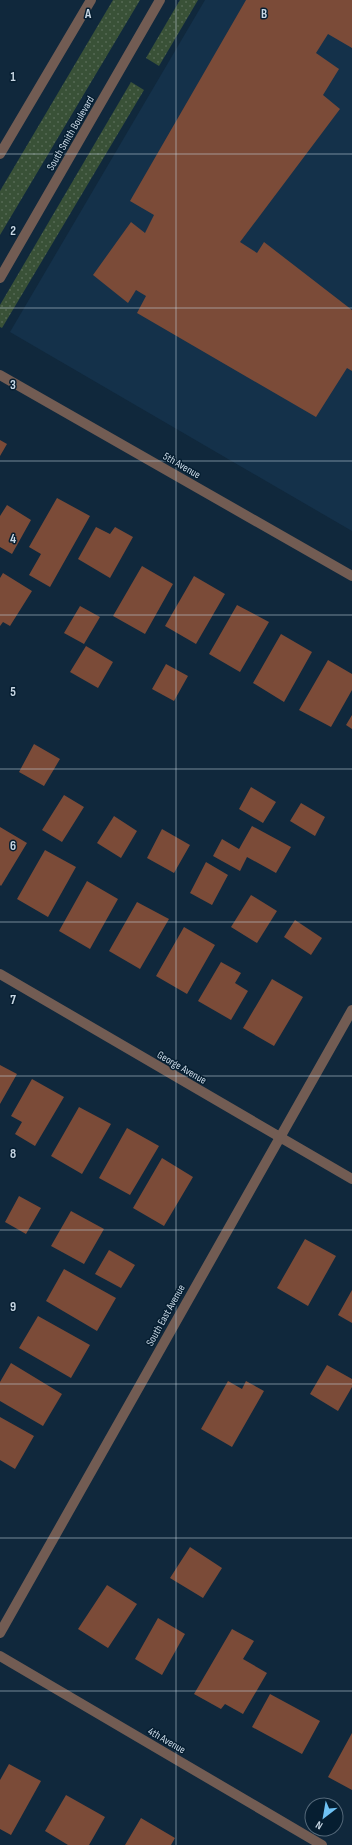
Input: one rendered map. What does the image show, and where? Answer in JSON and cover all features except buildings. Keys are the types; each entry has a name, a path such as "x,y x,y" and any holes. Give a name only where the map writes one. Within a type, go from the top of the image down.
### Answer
{"street":[{"path":"0,154 91,0"},
{"name":"South Smith Boulevard","path":"0,278 160,0"},
{"name":"5th Avenue","path":"0,375 352,576"},
{"name":"George Avenue","path":"0,974 352,1179"},
{"name":"South East Avenue","path":"0,1633 352,1010"},
{"name":"4th Avenue","path":"0,1656 322,1845"}],"shaded area":[{"path":"205,0 352,0 352,531 10,332"}],"green space":[{"path":"113,0 140,0 0,235 0,191"},
{"path":"180,0 198,0 159,66 146,58"},
{"path":"131,82 144,90 2,328 0,327 0,305"}]}
